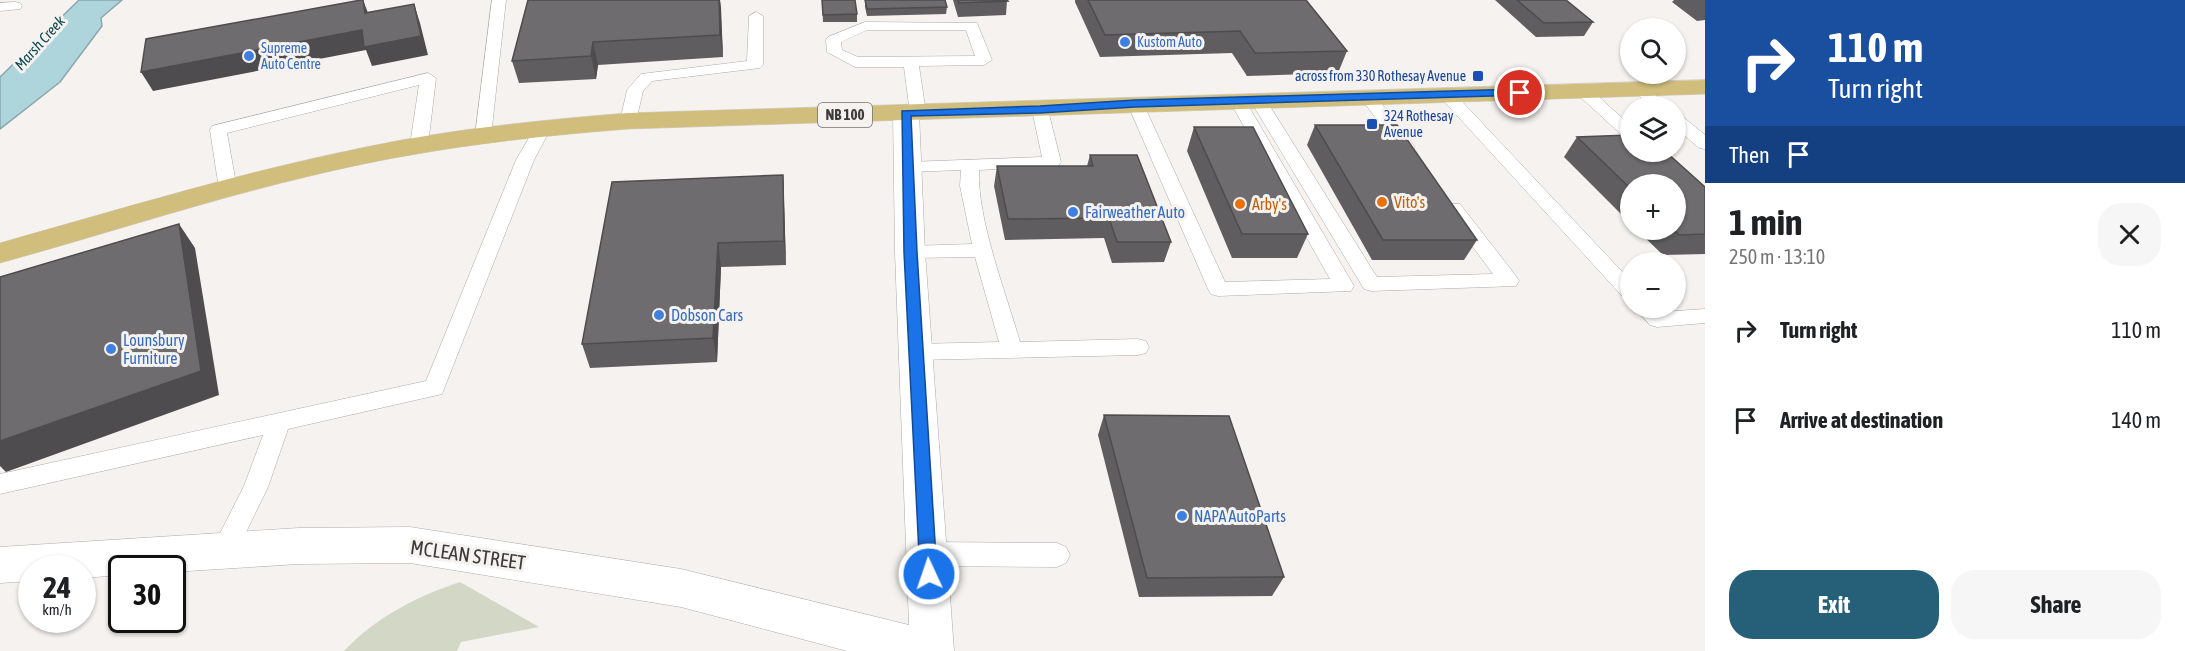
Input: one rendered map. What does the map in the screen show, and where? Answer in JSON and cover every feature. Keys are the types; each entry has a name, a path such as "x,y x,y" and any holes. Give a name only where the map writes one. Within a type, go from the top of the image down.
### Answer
{"main road":[{"name":"NB 100","path":"0,253 228,189 419,146 543,129 628,121 1040,110 1135,103 1705,87"}],"street":[{"path":"912,113 908,167 910,252 928,554 930,651"},
{"name":"MCLEAN STREET","path":"0,565 299,546 421,547 681,588 930,651"}],"lane":[{"path":"483,136 498,0"},
{"path":"0,7 15,6"},
{"path":"628,121 635,90 647,77 755,65 756,16"},
{"path":"865,26 972,26 984,60 911,62 855,62 835,52 833,40 865,26"},
{"path":"911,62 912,113"},
{"path":"228,189 218,130 428,78 419,146"},
{"path":"1639,89 1648,96"},
{"path":"1583,91 1620,125"},
{"path":"1447,95 1620,281"},
{"path":"1368,97 1417,161"},
{"path":"1135,103 1218,289 1344,286 1247,100"},
{"path":"1247,100 1371,284 1509,281 1445,198"},
{"path":"908,167 1052,162 1040,110"},
{"path":"1686,128 1705,144"},
{"path":"0,484 434,388 525,160 543,129"},
{"path":"970,165 969,186 983,250 1012,350"},
{"path":"910,252 983,250"},
{"path":"1686,318 1705,316"},
{"path":"1655,318 1657,320 1681,318"},
{"path":"916,352 1138,347"},
{"path":"224,551 256,487 279,422"},
{"path":"928,554 1057,555"}],"green space":[{"path":"460,582 539,627 461,642 457,651 344,651 369,628 398,609"}],"water":[{"name":"Marsh Creek","path":"79,0 122,0 101,18 102,26 60,82 0,129 0,77"}],"building":[{"path":"363,0 365,13 414,4 421,36 364,47 362,30 141,72 146,39"},
{"path":"528,0 719,0 720,35 593,42 591,56 512,61"},
{"path":"822,0 855,0 857,14 823,15"},
{"path":"865,0 945,0 947,7 867,9"},
{"path":"958,0 1007,0 1008,1 959,3"},
{"path":"1088,0 1306,0 1347,51 1255,53 1240,31 1105,35"},
{"path":"1517,0 1566,0 1593,22 1544,23"},
{"path":"1315,125 1397,125 1477,240 1383,240"},
{"path":"1194,127 1253,127 1308,234 1242,234"},
{"path":"1620,135 1620,162 1677,162 1705,187 1705,234 1686,235 1686,174 1620,174 1620,178 1577,137"},
{"name":"Fairweather Auto","path":"1090,155 1137,155 1171,242 1117,242 1109,218 1008,219 997,166 1093,166"},
{"name":"Dobson Cars","path":"783,175 784,241 718,243 713,338 582,344 612,182"},
{"name":"Lounsbury Furniture","path":"179,224 201,371 0,441 0,277"},
{"name":"NAPA AutoParts","path":"1104,415 1229,416 1284,577 1147,578"}],"place":[{"name":"Kustom Auto","path":"1125,42"},
{"name":"Supreme Auto Centre","path":"249,56"},
{"name":"across from 330 Rothesay Avenue","path":"1478,76"},
{"name":"324 Rothesay Avenue","path":"1372,124"},
{"name":"Vito's","path":"1382,202"},
{"name":"Arby's","path":"1240,204"},
{"name":"Fairweather Auto","path":"1073,212"},
{"name":"Dobson Cars","path":"659,315"},
{"name":"Lounsbury Furniture","path":"111,349"},
{"name":"NAPA AutoParts","path":"1182,516"}],"route":[{"path":"929,574 910,252 906,113 1040,110 1135,103 1520,93"}]}
